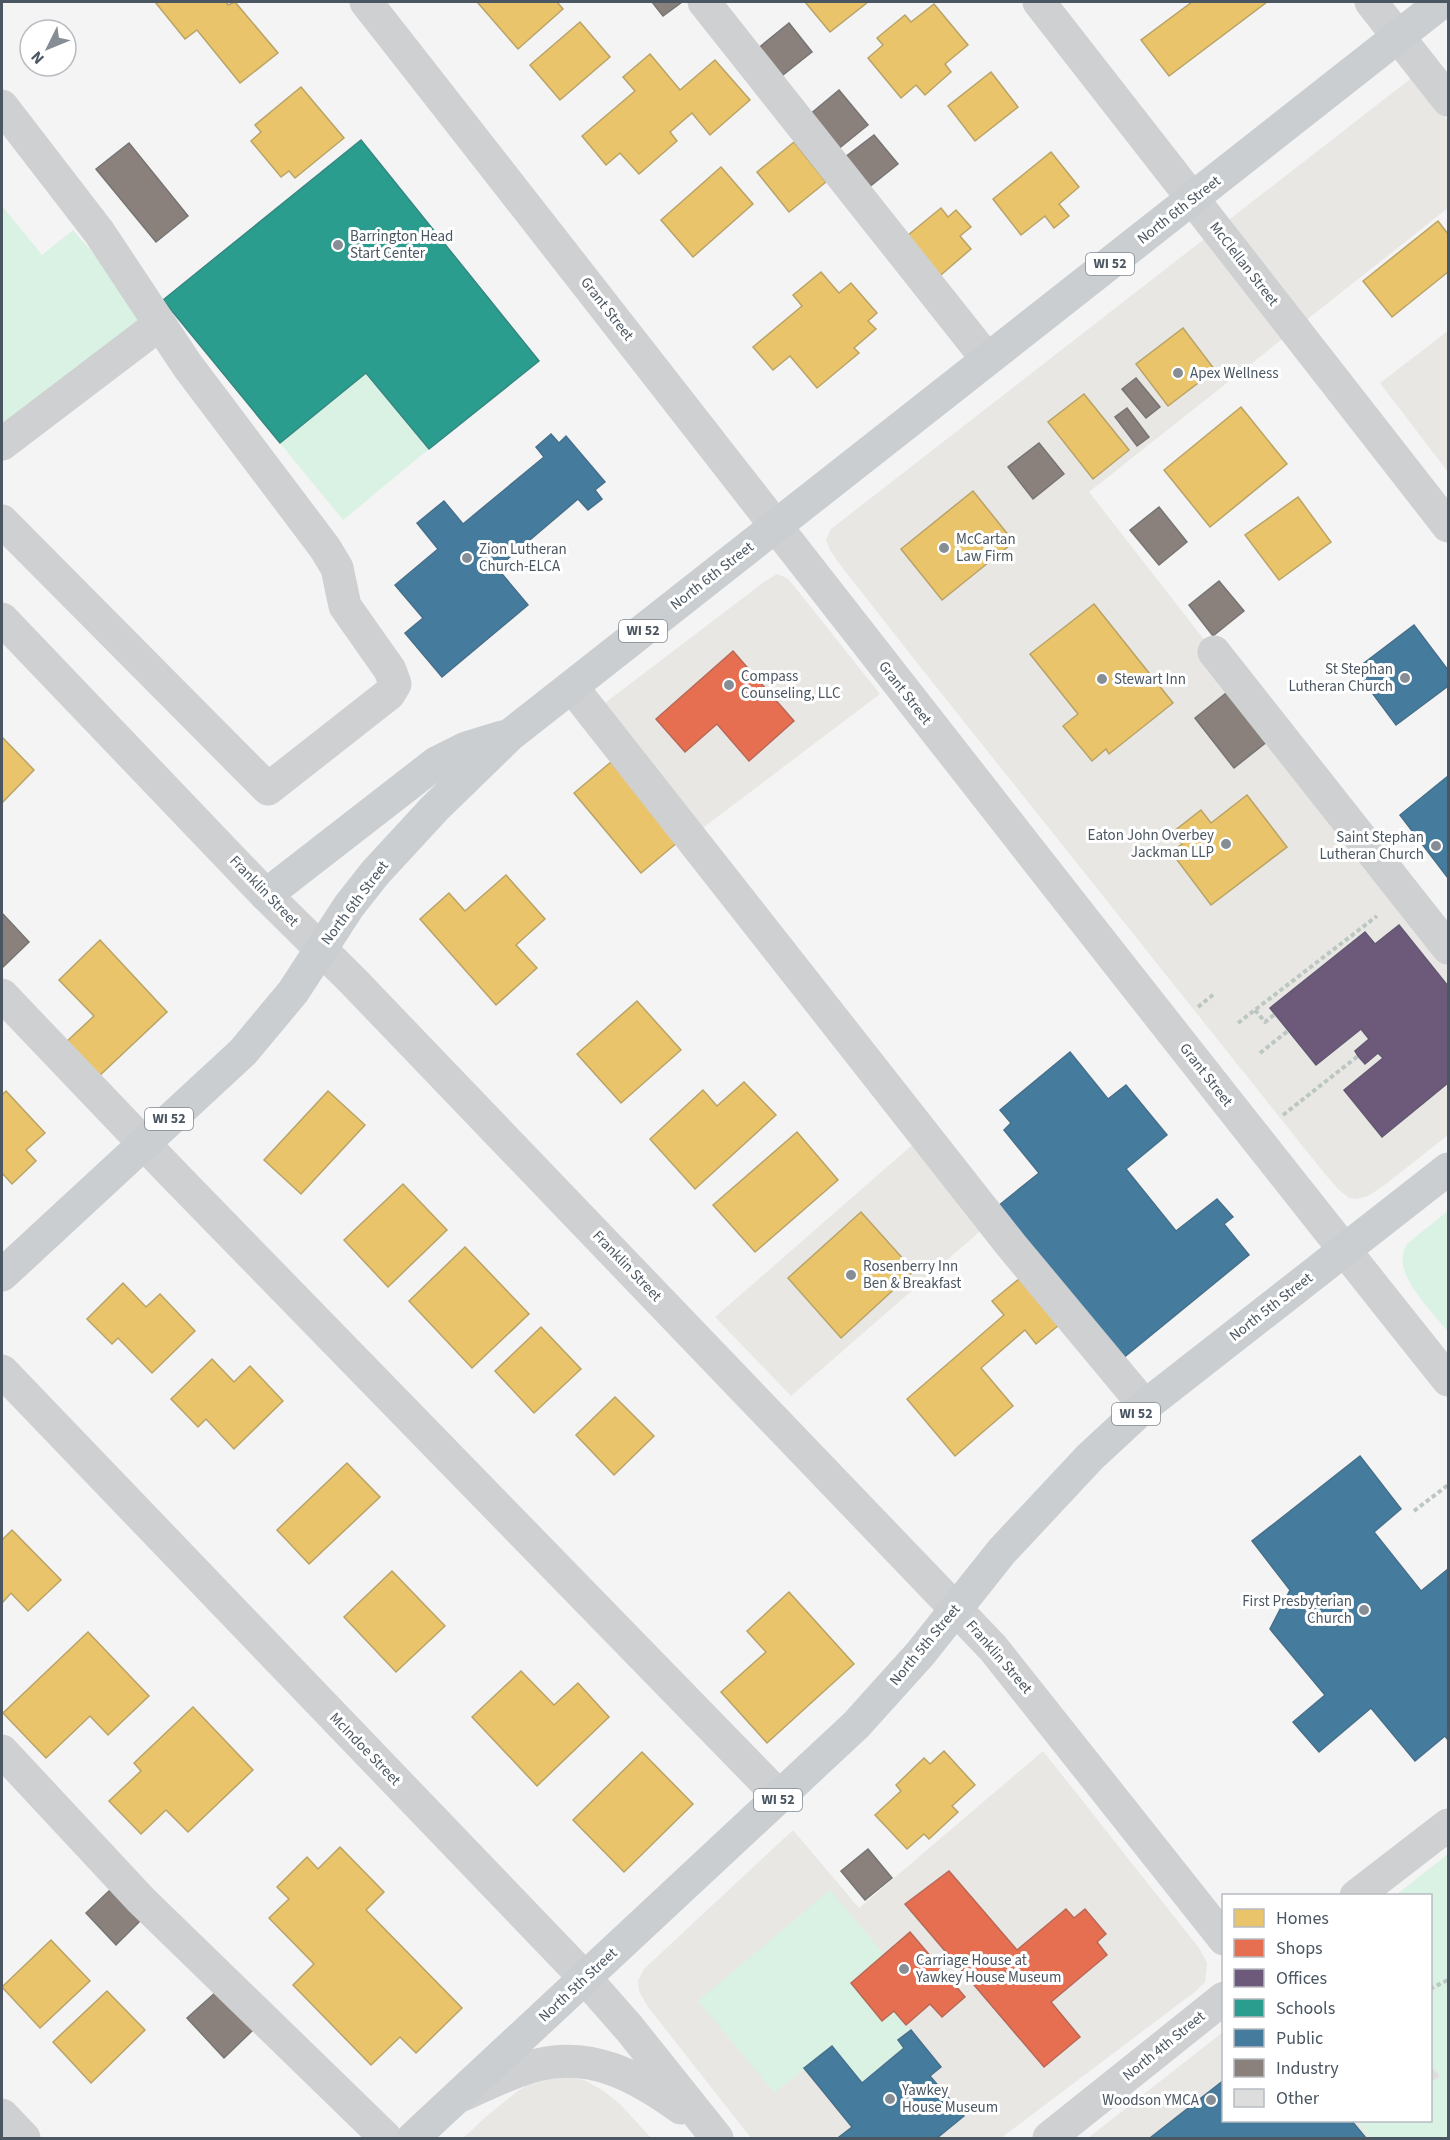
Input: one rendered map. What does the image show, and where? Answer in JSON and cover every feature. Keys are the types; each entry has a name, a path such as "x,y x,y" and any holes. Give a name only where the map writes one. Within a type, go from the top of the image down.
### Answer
{"main road":[{"name":"North 6th Street","path":"2,1275 249,1045 293,992 349,906 399,846 510,735 1442,2"},
{"path":"266,895 436,763 466,748 510,735"},
{"name":"North 5th Street","path":"413,2139 856,1725 920,1654 1002,1551 1082,1466 1145,1406 1449,1169"}],"street":[{"name":"Grant Street","path":"366,2 941,739 1449,1380"},
{"path":"704,2 987,359"},
{"name":"McClellan Street","path":"1039,2 1449,526"},
{"path":"1371,2 1449,100"},
{"path":"2,106 99,232 210,397 326,548 337,568 345,606 390,670 395,684 389,694 268,789 2,520"},
{"path":"2,444 160,324"},
{"name":"Franklin Street","path":"2,619 956,1608 1027,1689 1222,1936"},
{"path":"1214,652 1449,948"},
{"path":"572,687 1011,1245 1145,1406"},
{"path":"2,995 143,1143 780,1797"},
{"name":"McIndoe Street","path":"2,1371 585,1978 629,2028 712,2132"},
{"path":"2,1750 141,1900 386,2139"},
{"path":"1359,1894 1449,1825"},
{"name":"North 4th Street","path":"1049,2139 1222,2000"},
{"path":"457,2098 538,2064 566,2062 597,2064 627,2074 650,2086 712,2132"},
{"path":"2,2115 24,2139"}],"path":[{"path":"1238,1023 1379,914"},
{"path":"1343,942 1347,946"},
{"path":"1255,1010 1265,1022 1275,1014"},
{"path":"1260,1053 1288,1030"},
{"path":"1280,1117 1358,1056"},
{"path":"1414,1511 1449,1485"},
{"path":"1432,1988 1449,1980"}],"shaded area":[{"path":"1414,76 1448,121 1448,208 1089,492 1206,642 1275,743 1448,966 1448,1135 1382,1187 1368,1196 1357,1199 1349,1198 1324,1173 918,664 838,562 826,540 831,529"},
{"path":"1448,331 1448,472 1380,383"},
{"path":"777,574 787,578 794,586 880,694 696,833 597,709"},
{"path":"918,1140 986,1226 791,1396 715,1317"},
{"path":"1043,1751 1199,1948 1207,1963 1205,1982 1001,2138 751,2138 648,2007 639,1991 638,1981 644,1969 793,1830 859,1908"},
{"path":"1222,2033 1222,2122 1357,2122 1371,2138 1088,2138"},
{"path":"569,2077 584,2080 602,2090 620,2104 651,2138 463,2138 519,2090 553,2078"}],"green space":[{"path":"2,206 42,255 73,230 147,315 2,429"},
{"path":"366,373 429,449 343,520 280,443"},
{"path":"1448,1211 1448,1332 1407,1277 1403,1265 1403,1254 1408,1243"},
{"path":"1448,1854 1448,2138 1371,2138 1357,2122 1432,2122 1432,1894 1397,1894"},
{"path":"830,1890 884,1954 851,1984 882,2021 894,2011 911,2030 898,2040 904,2048 862,2083 831,2046 775,2093 698,2001"}],"building: Homes":[{"path":"155,2 226,2 228,5 235,2 278,53 240,83 197,30 185,39"},
{"path":"479,2 557,2 563,9 518,49"},
{"path":"805,2 868,2 830,32"},
{"path":"1192,2 1267,2 1169,76 1141,40"},
{"path":"934,4 968,45 945,64 951,72 925,95 916,85 901,98 868,58 883,45 877,38 905,15 911,22"},
{"path":"580,22 610,57 560,100 530,65"},
{"path":"650,54 680,90 715,60 750,100 710,135 692,113 670,132 677,141 639,174 620,153 606,165 582,136 635,91 623,77"},
{"path":"991,72 1018,107 975,141 948,106"},
{"path":"301,87 344,138 295,178 289,171 281,177 251,141 261,132 255,125"},
{"path":"794,142 826,182 789,212 757,172"},
{"path":"1051,152 1079,187 1059,204 1069,216 1054,228 1045,216 1021,235 993,199"},
{"path":"721,167 753,204 693,257 661,220"},
{"path":"941,208 948,217 956,210 971,227 960,236 971,249 935,280 902,240"},
{"path":"1438,221 1448,234 1448,272 1392,317 1363,281"},
{"path":"821,272 839,293 851,283 877,313 868,321 876,329 854,348 859,353 817,388 790,356 773,370 753,347 802,306 793,295"},
{"path":"1183,328 1215,370 1168,406 1136,364"},
{"path":"1084,394 1129,450 1093,479 1048,422"},
{"path":"1241,407 1287,464 1210,527 1164,470"},
{"path":"973,491 1014,542 942,600 901,549"},
{"path":"1298,497 1331,542 1279,580 1245,535"},
{"name":"Stewart Inn","path":"1094,604 1173,703 1109,754 1106,749 1092,761 1063,726 1078,714 1030,654"},
{"path":"2,737 34,770 2,803"},
{"path":"611,762 678,842 641,873 574,793"},
{"path":"1247,795 1287,847 1211,905 1171,852 1182,844 1173,832 1201,810 1211,823"},
{"path":"506,875 545,919 516,945 537,968 496,1005 420,919 449,893 465,911"},
{"path":"100,940 167,1012 97,1078 65,1043 94,1016 59,980"},
{"path":"637,1001 681,1050 621,1103 577,1054"},
{"path":"744,1082 776,1115 695,1189 650,1139 703,1090 717,1106"},
{"path":"6,1091 45,1133 26,1150 36,1161 12,1184 2,1173 2,1095"},
{"path":"328,1091 365,1125 301,1194 264,1160"},
{"path":"797,1132 838,1180 755,1252 713,1205"},
{"path":"403,1184 447,1230 388,1287 344,1240"},
{"name":"Rosenberry Inn Ben & Breakfast","path":"861,1212 914,1271 841,1338 788,1278"},
{"path":"465,1247 529,1314 472,1368 409,1301"},
{"path":"1019,1279 1059,1325 1036,1344 1025,1330 981,1368 1013,1406 955,1456 907,1399 1004,1315 992,1301"},
{"path":"123,1283 146,1307 160,1294 195,1331 152,1373 118,1338 112,1344 87,1319"},
{"path":"541,1327 581,1369 534,1413 495,1371"},
{"path":"212,1359 234,1382 250,1366 283,1401 234,1449 206,1419 198,1427 171,1399"},
{"path":"615,1397 654,1436 614,1475 576,1435"},
{"path":"347,1463 380,1497 309,1564 277,1530"},
{"path":"12,1530 61,1580 28,1611 11,1593 2,1603 2,1540"},
{"path":"392,1571 445,1626 396,1672 344,1617"},
{"path":"789,1592 854,1664 767,1743 721,1692 766,1652 747,1631"},
{"path":"88,1632 149,1696 108,1735 90,1716 46,1758 3,1713"},
{"path":"521,1671 554,1705 578,1683 609,1717 537,1786 472,1717"},
{"path":"193,1707 253,1770 188,1832 166,1810 141,1834 109,1801 141,1771 134,1763"},
{"path":"944,1751 975,1785 952,1806 958,1812 929,1839 924,1834 907,1849 875,1815 901,1791 896,1785 924,1758 930,1764"},
{"path":"642,1752 693,1804 624,1872 573,1820"},
{"path":"340,1847 384,1892 366,1910 462,2008 416,2053 400,2037 371,2065 293,1985 314,1964 269,1918 289,1899 277,1887 307,1857 318,1869"},
{"path":"51,1940 90,1981 40,2028 2,1987"},
{"path":"107,1991 145,2030 91,2083 53,2042"}],"building: Shops":[{"name":"Compass Counseling, LLC","path":"733,651 794,721 749,761 717,724 685,752 656,719"},
{"path":"949,1871 1017,1950 1066,1909 1074,1918 1085,1909 1106,1934 1097,1942 1107,1955 1051,2002 1080,2037 1044,2067 905,1904"},
{"name":"Carriage House at Yawkey House Museum","path":"910,1932 965,1997 942,2017 930,2004 906,2025 894,2011 882,2021 851,1983"}],"building: Offices":[{"path":"1399,925 1448,986 1448,1083 1382,1137 1344,1090 1383,1058 1378,1053 1365,1064 1358,1056 1355,1051 1369,1039 1361,1029 1316,1065 1270,1008 1365,932 1375,944"}],"building: Schools":[{"name":"Barrington Head Start Center","path":"361,140 539,361 429,449 366,373 280,443 163,300"}],"building: Public":[{"name":"Zion Lutheran Church-ELCA","path":"551,434 559,443 566,436 605,482 595,490 602,499 588,510 578,499 497,568 528,605 442,677 405,633 423,618 395,585 438,549 417,523 444,501 463,524 544,457 536,447"},
{"name":"St Stephan Lutheran Church","path":"1414,625 1448,670 1448,686 1396,725 1355,670"},
{"name":"Saint Stephan Lutheran Church","path":"1448,776 1448,878 1400,815"},
{"path":"1070,1052 1108,1099 1126,1085 1167,1135 1126,1169 1176,1231 1217,1199 1233,1217 1224,1224 1249,1255 1122,1359 998,1206 1039,1173 1004,1130 1011,1123 1000,1110"},
{"name":"First Presbyterian Church","path":"1360,1456 1401,1509 1374,1532 1421,1591 1448,1569 1448,1740 1445,1736 1415,1761 1371,1708 1319,1752 1293,1722 1325,1695 1270,1629 1290,1590 1252,1541"},
{"name":"Yawkey House Museum","path":"911,2030 941,2067 930,2076 964,2116 937,2138 839,2137 852,2127 804,2068 832,2046 862,2083 904,2048 898,2040"},
{"name":"Woodson YMCA","path":"1222,2082 1222,2122 1353,2122 1366,2138 1150,2138"}],"building: Industry":[{"path":"652,2 682,2 663,16"},
{"path":"789,23 812,52 778,79 756,50"},
{"path":"839,90 868,125 837,150 809,115"},
{"path":"874,135 898,164 868,188 844,158"},
{"path":"129,143 188,216 156,242 96,169"},
{"path":"1136,378 1160,407 1146,418 1122,389"},
{"path":"1127,408 1149,437 1137,446 1115,417"},
{"path":"1039,443 1064,474 1033,499 1008,467"},
{"path":"1159,507 1187,542 1159,565 1130,530"},
{"path":"1219,581 1244,611 1213,636 1189,605"},
{"path":"1231,689 1269,740 1234,768 1195,718"},
{"path":"2,913 29,942 2,968"},
{"path":"868,1849 892,1878 865,1900 841,1871"},
{"path":"110,1890 140,1921 116,1945 86,1913"},
{"path":"216,1992 253,2030 224,2058 187,2018"}],"building: Other":[{"path":"1432,2067 1440,2076 1432,2082"}],"place":[{"name":"Barrington Head Start Center","path":"338,245"},
{"name":"Apex Wellness","path":"1178,373"},
{"name":"McCartan Law Firm","path":"944,548"},
{"name":"Zion Lutheran Church-ELCA","path":"467,558"},
{"name":"St Stephan Lutheran Church","path":"1405,678"},
{"name":"Stewart Inn","path":"1102,679"},
{"name":"Compass Counseling, LLC","path":"729,685"},
{"name":"Eaton John Overbey Jackman LLP","path":"1226,844"},
{"name":"Saint Stephan Lutheran Church","path":"1436,846"},
{"name":"Rosenberry Inn Ben & Breakfast","path":"851,1275"},
{"name":"First Presbyterian Church","path":"1364,1610"},
{"name":"Carriage House at Yawkey House Museum","path":"904,1969"},
{"name":"Yawkey House Museum","path":"890,2099"},
{"name":"Woodson YMCA","path":"1211,2100"}]}
